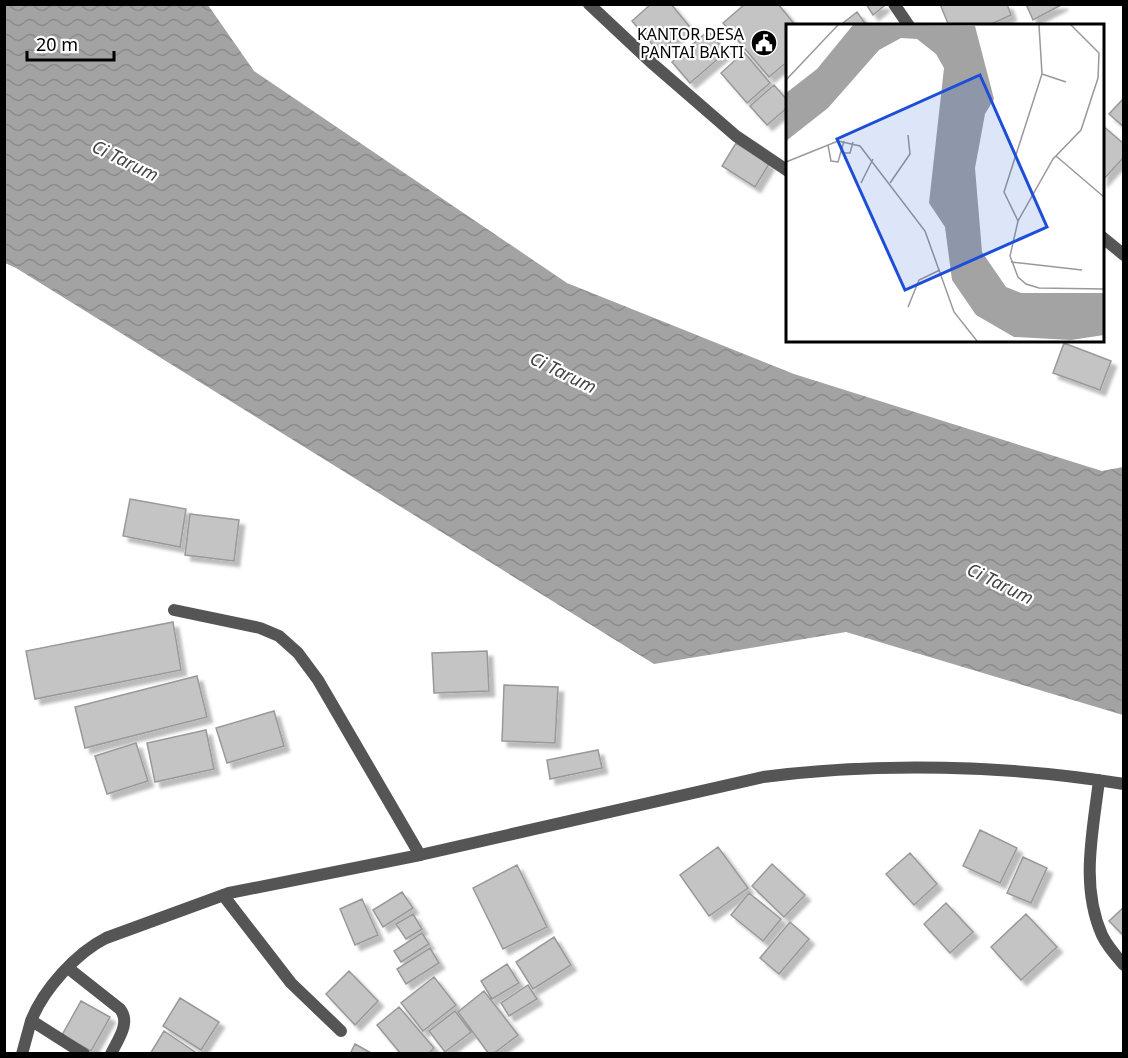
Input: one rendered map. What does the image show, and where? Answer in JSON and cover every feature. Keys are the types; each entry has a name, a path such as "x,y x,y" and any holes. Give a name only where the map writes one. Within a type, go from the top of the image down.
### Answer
{"street":[{"path":"589,4 653,64 736,136 786,170"},
{"path":"894,4 908,24"},
{"path":"1104,239 1124,255"},
{"path":"174,610 260,628 287,642 318,681 420,855"},
{"path":"22,1053 32,1021 43,999 90,945 223,895 420,855 763,777 816,770 882,768 997,771 1124,784"},
{"path":"1099,780 1090,853 1089,882 1092,907 1102,937 1124,965"},
{"path":"223,895 291,983 341,1031"},
{"path":"68,968 120,1009 125,1016 125,1023 111,1053"},
{"path":"32,1021 84,1053"}],"water":[{"name":"Ci Tarum","path":"5,4 208,5 254,71 567,283 794,374 1102,471 1123,467 1123,715 846,632 654,664 5,263"}],"building":[{"path":"651,4 671,4 689,26 659,52 632,21"},
{"name":"KANTOR DESA PANTAI BAKTI","path":"745,4 778,4 794,24 786,24 786,63 769,77 723,23"},
{"path":"866,4 883,4 884,6 873,15"},
{"path":"940,4 1007,4 1011,15 991,24 948,24"},
{"path":"1026,4 1063,4 1033,20"},
{"path":"857,12 866,24 842,24"},
{"path":"708,31 726,52 690,83 672,62"},
{"path":"744,52 770,83 747,103 721,73"},
{"path":"774,85 786,99 786,109 767,125 750,106"},
{"path":"1124,98 1124,127 1109,114"},
{"path":"1104,127 1124,144 1124,157 1104,179"},
{"path":"736,143 769,164 755,187 722,166"},
{"path":"1064,343 1111,361 1100,390 1053,373"},
{"path":"130,499 186,509 180,547 123,536"},
{"path":"190,514 239,520 234,561 185,555"},
{"path":"173,622 181,670 35,699 26,651"},
{"path":"487,651 489,691 434,693 432,653"},
{"path":"197,676 207,717 85,748 75,707"},
{"path":"504,685 558,687 555,743 502,741"},
{"path":"274,711 284,746 227,763 216,728"},
{"path":"206,730 214,769 155,782 147,743"},
{"path":"136,743 148,781 107,794 95,756"},
{"path":"598,750 602,768 550,779 547,760"},
{"path":"980,830 1017,848 1000,883 963,866"},
{"path":"718,847 748,888 709,916 680,875"},
{"path":"910,853 937,884 914,905 886,874"},
{"path":"1023,857 1047,868 1031,903 1007,893"},
{"path":"772,864 805,895 784,917 752,886"},
{"path":"517,865 547,927 503,949 473,888"},
{"path":"402,892 413,908 383,927 373,910"},
{"path":"749,893 781,919 763,941 731,915"},
{"path":"362,899 378,935 355,945 340,909"},
{"path":"946,903 973,932 950,953 924,924"},
{"path":"1124,907 1124,936 1109,921"},
{"path":"413,914 422,929 406,939 396,924"},
{"path":"1026,914 1057,947 1021,980 991,947"},
{"path":"790,922 809,939 779,974 760,958"},
{"path":"422,933 429,944 401,962 394,951"},
{"path":"554,937 571,965 533,989 516,962"},
{"path":"430,948 439,963 406,984 397,969"},
{"path":"507,964 519,983 492,999 481,981"},
{"path":"349,971 378,1001 355,1025 326,994"},
{"path":"434,977 456,1005 423,1031 401,1003"},
{"path":"528,985 537,999 509,1016 501,1003"},
{"path":"484,991 518,1035 493,1054 489,1054 458,1012"},
{"path":"180,998 219,1022 201,1050 163,1026"},
{"path":"81,1001 110,1017 91,1051 62,1035"},
{"path":"399,1007 434,1048 428,1054 401,1054 377,1025"},
{"path":"455,1011 471,1032 445,1052 429,1031"},
{"path":"164,1031 198,1054 150,1054"},
{"path":"355,1044 373,1054 350,1054"}],"place":[{"name":"KANTOR DESA PANTAI BAKTI","path":"764,43"}]}
